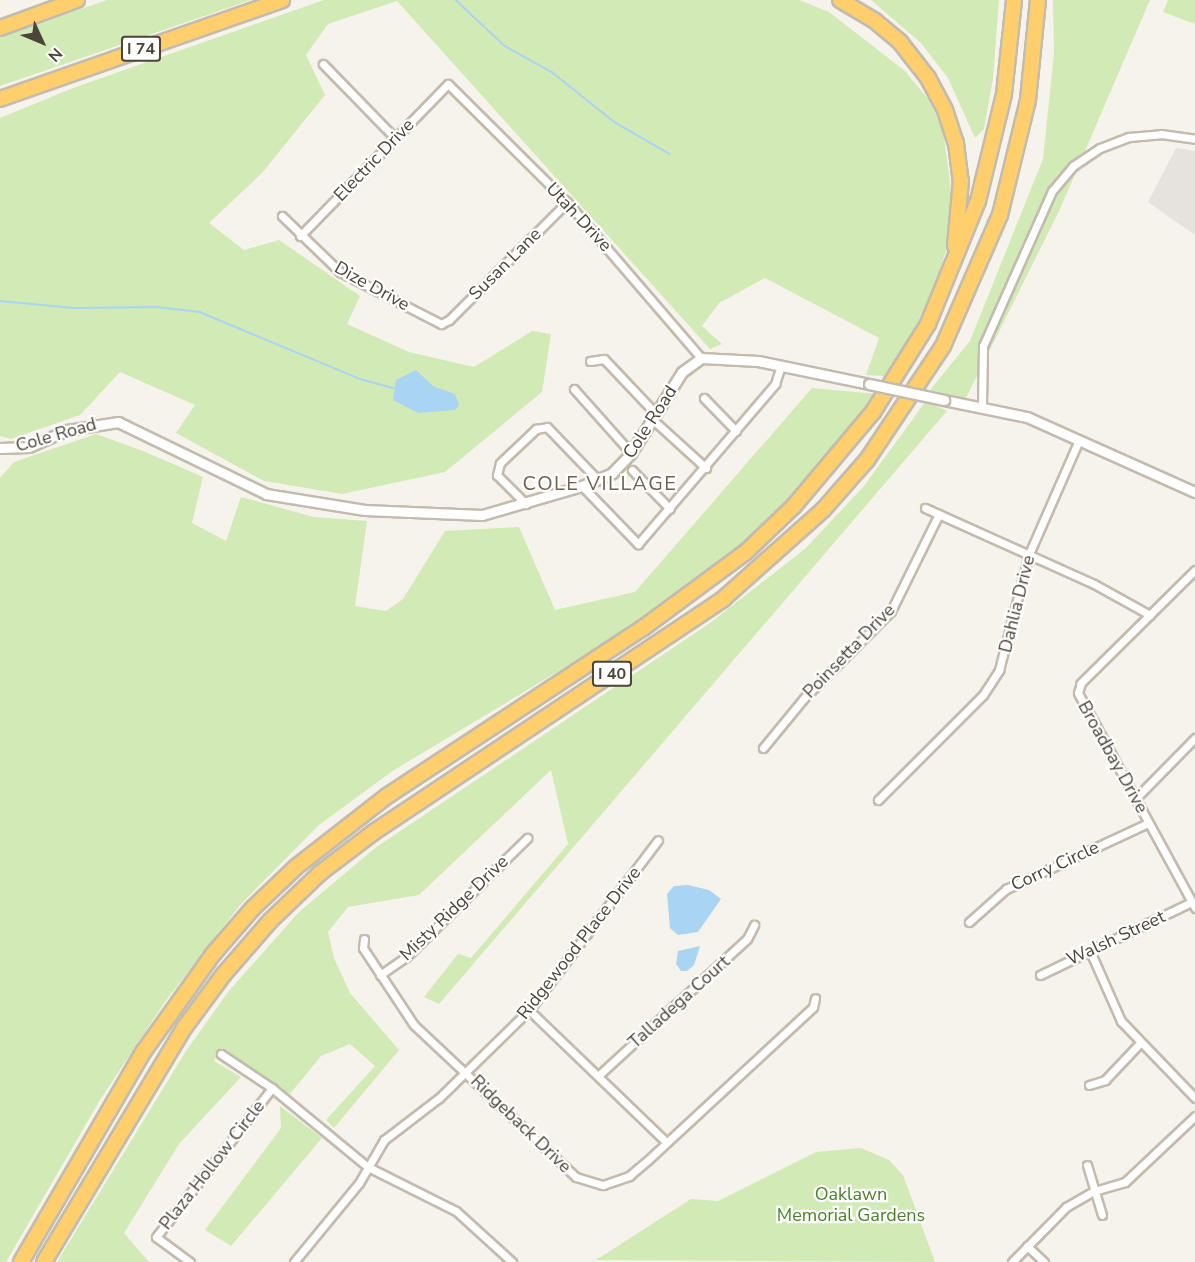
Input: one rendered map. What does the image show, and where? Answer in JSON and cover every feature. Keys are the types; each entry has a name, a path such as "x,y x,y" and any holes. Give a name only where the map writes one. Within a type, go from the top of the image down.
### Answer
{"highway":[{"path":"0,27 77,0"},
{"name":"I 74","path":"0,99 282,0"},
{"path":"840,0 875,21 900,42 928,78 945,110 956,143 961,181 951,274"},
{"name":"I 40","path":"21,1262 144,1051 214,953 253,908 304,860 387,796 643,628 747,551 794,506 873,412 928,324 951,274 978,201 1004,94 1014,0"},
{"name":"I 40","path":"44,1262 184,1028 224,974 270,921 320,873 374,832 723,599 823,510 867,460 943,346 1000,215 1028,100 1038,0"}],"street":[{"path":"323,64 394,137"},
{"name":"Electric Drive","path":"300,236 448,84"},
{"name":"Utah Drive","path":"448,84 567,202 700,358"},
{"path":"982,405 983,346 1052,191 1073,166 1100,148 1129,137 1161,134 1195,139"},
{"name":"Susan Lane","path":"441,324 449,320 567,202"},
{"name":"Dize Drive","path":"282,216 300,236 340,272 441,324"},
{"path":"700,358 782,366 944,400 982,405 1027,417 1195,492"},
{"name":"Cole Road","path":"0,448 30,447 67,430 110,422 148,434 254,489 282,498 365,510 468,516 582,486 612,472 631,453 682,372 700,358"},
{"path":"590,361 604,359 654,418 706,468"},
{"path":"582,486 638,544 706,468 775,384 782,366"},
{"path":"574,389 631,453"},
{"path":"704,398 736,431"},
{"path":"524,502 497,475 500,463 536,429 547,427 597,479"},
{"name":"Dahlia Drive","path":"878,800 983,695 999,670 1029,554 1079,440"},
{"path":"632,470 670,509"},
{"path":"925,508 1029,554 1150,615"},
{"name":"Poinsetta Drive","path":"763,748 797,705 891,611 939,514"},
{"name":"Broadbay Drive","path":"1194,905 1078,693 1081,683 1195,570"},
{"path":"1135,799 1195,738"},
{"name":"Corry Circle","path":"969,922 1006,889 1148,822"},
{"name":"Misty Ridge Drive","path":"380,975 406,957 527,838"},
{"name":"Ridgewood Place Drive","path":"294,1262 368,1167 384,1140 467,1072 529,1010 658,840"},
{"name":"Walsh Street","path":"1040,975 1194,905"},
{"name":"Talladega Court","path":"599,1075 747,939 754,925"},
{"name":"Ridgeback Drive","path":"364,939 363,948 414,1025 467,1072 576,1177 588,1183 615,1183 629,1176 813,1007 815,998"},
{"path":"1090,951 1121,1021 1139,1044 1195,1098"},
{"path":"529,1010 666,1142"},
{"path":"1089,1085 1105,1080 1139,1044"},
{"path":"221,1054 272,1088 368,1167 441,1202 512,1262"},
{"name":"Plaza Hollow Circle","path":"190,1262 156,1237 272,1088"},
{"path":"1012,1262 1066,1207 1094,1191 1125,1182 1195,1116"},
{"path":"1087,1165 1101,1215"},
{"path":"1027,1246 1044,1262"}],"shaded area":[{"path":"1176,148 1195,151 1195,235 1148,202"}],"green space":[{"path":"107,0 251,0 0,86 0,37"},
{"path":"324,0 799,0 829,12 905,71 929,100 943,129 952,197 949,240 937,280 910,339 885,376 866,375 879,338 765,278 719,303 702,326 722,344 710,349 397,1 328,24 306,55 325,95 262,173 209,223 244,250 279,240 360,296 347,324 409,352 474,367 532,331 551,334 542,392 445,472 342,494 264,481 176,433 195,405 120,372 80,415 11,439 0,436 0,118 73,88"},
{"path":"871,0 999,0 993,78 984,129 975,138 948,78 921,43"},
{"path":"1053,0 1150,0 1060,209 966,398 930,390 970,341 1043,159 1054,53"},
{"path":"1168,0 1195,0 1195,24 1163,12"},
{"path":"812,388 877,394 791,499 736,552 629,629 394,770 319,825 241,904 167,999 100,1100 6,1262 0,1262 0,478 14,462 96,434 143,451 203,477 192,523 226,541 241,497 314,517 367,521 355,606 386,611 403,599 445,531 519,527 555,610 635,592"},
{"path":"926,401 947,411 439,1004 424,997 458,954 471,958 568,844 551,770 419,895 348,907 328,932 334,958 350,993 399,1050 334,1128 326,1120 375,1066 350,1044 321,1056 290,1094 222,1048 214,1061 241,1077 179,1144 124,1233 149,1262 57,1262 186,1051 228,992 298,913 375,848 710,623 806,548 864,486"},
{"path":"280,1106 322,1138 231,1246 205,1230 281,1128"},
{"name":"Oaklawn Memorial Gardens","path":"861,1148 889,1160 903,1175 935,1262 596,1260 691,1199 718,1201 816,1152"}],"water":[{"path":"416,370 433,386 455,394 459,405 455,410 418,413 393,400 396,380"},
{"path":"688,885 709,890 721,899 698,932 678,935 670,928 667,894 674,886"},
{"path":"700,946 694,965 687,971 681,971 676,964 678,951"}],"waterway":[{"path":"456,0 505,46 552,72 616,123 670,154"},
{"path":"0,301 74,308 157,307 200,312 360,379 394,388"}],"district":[{"name":"COLE VILLAGE","path":"600,483"}]}
